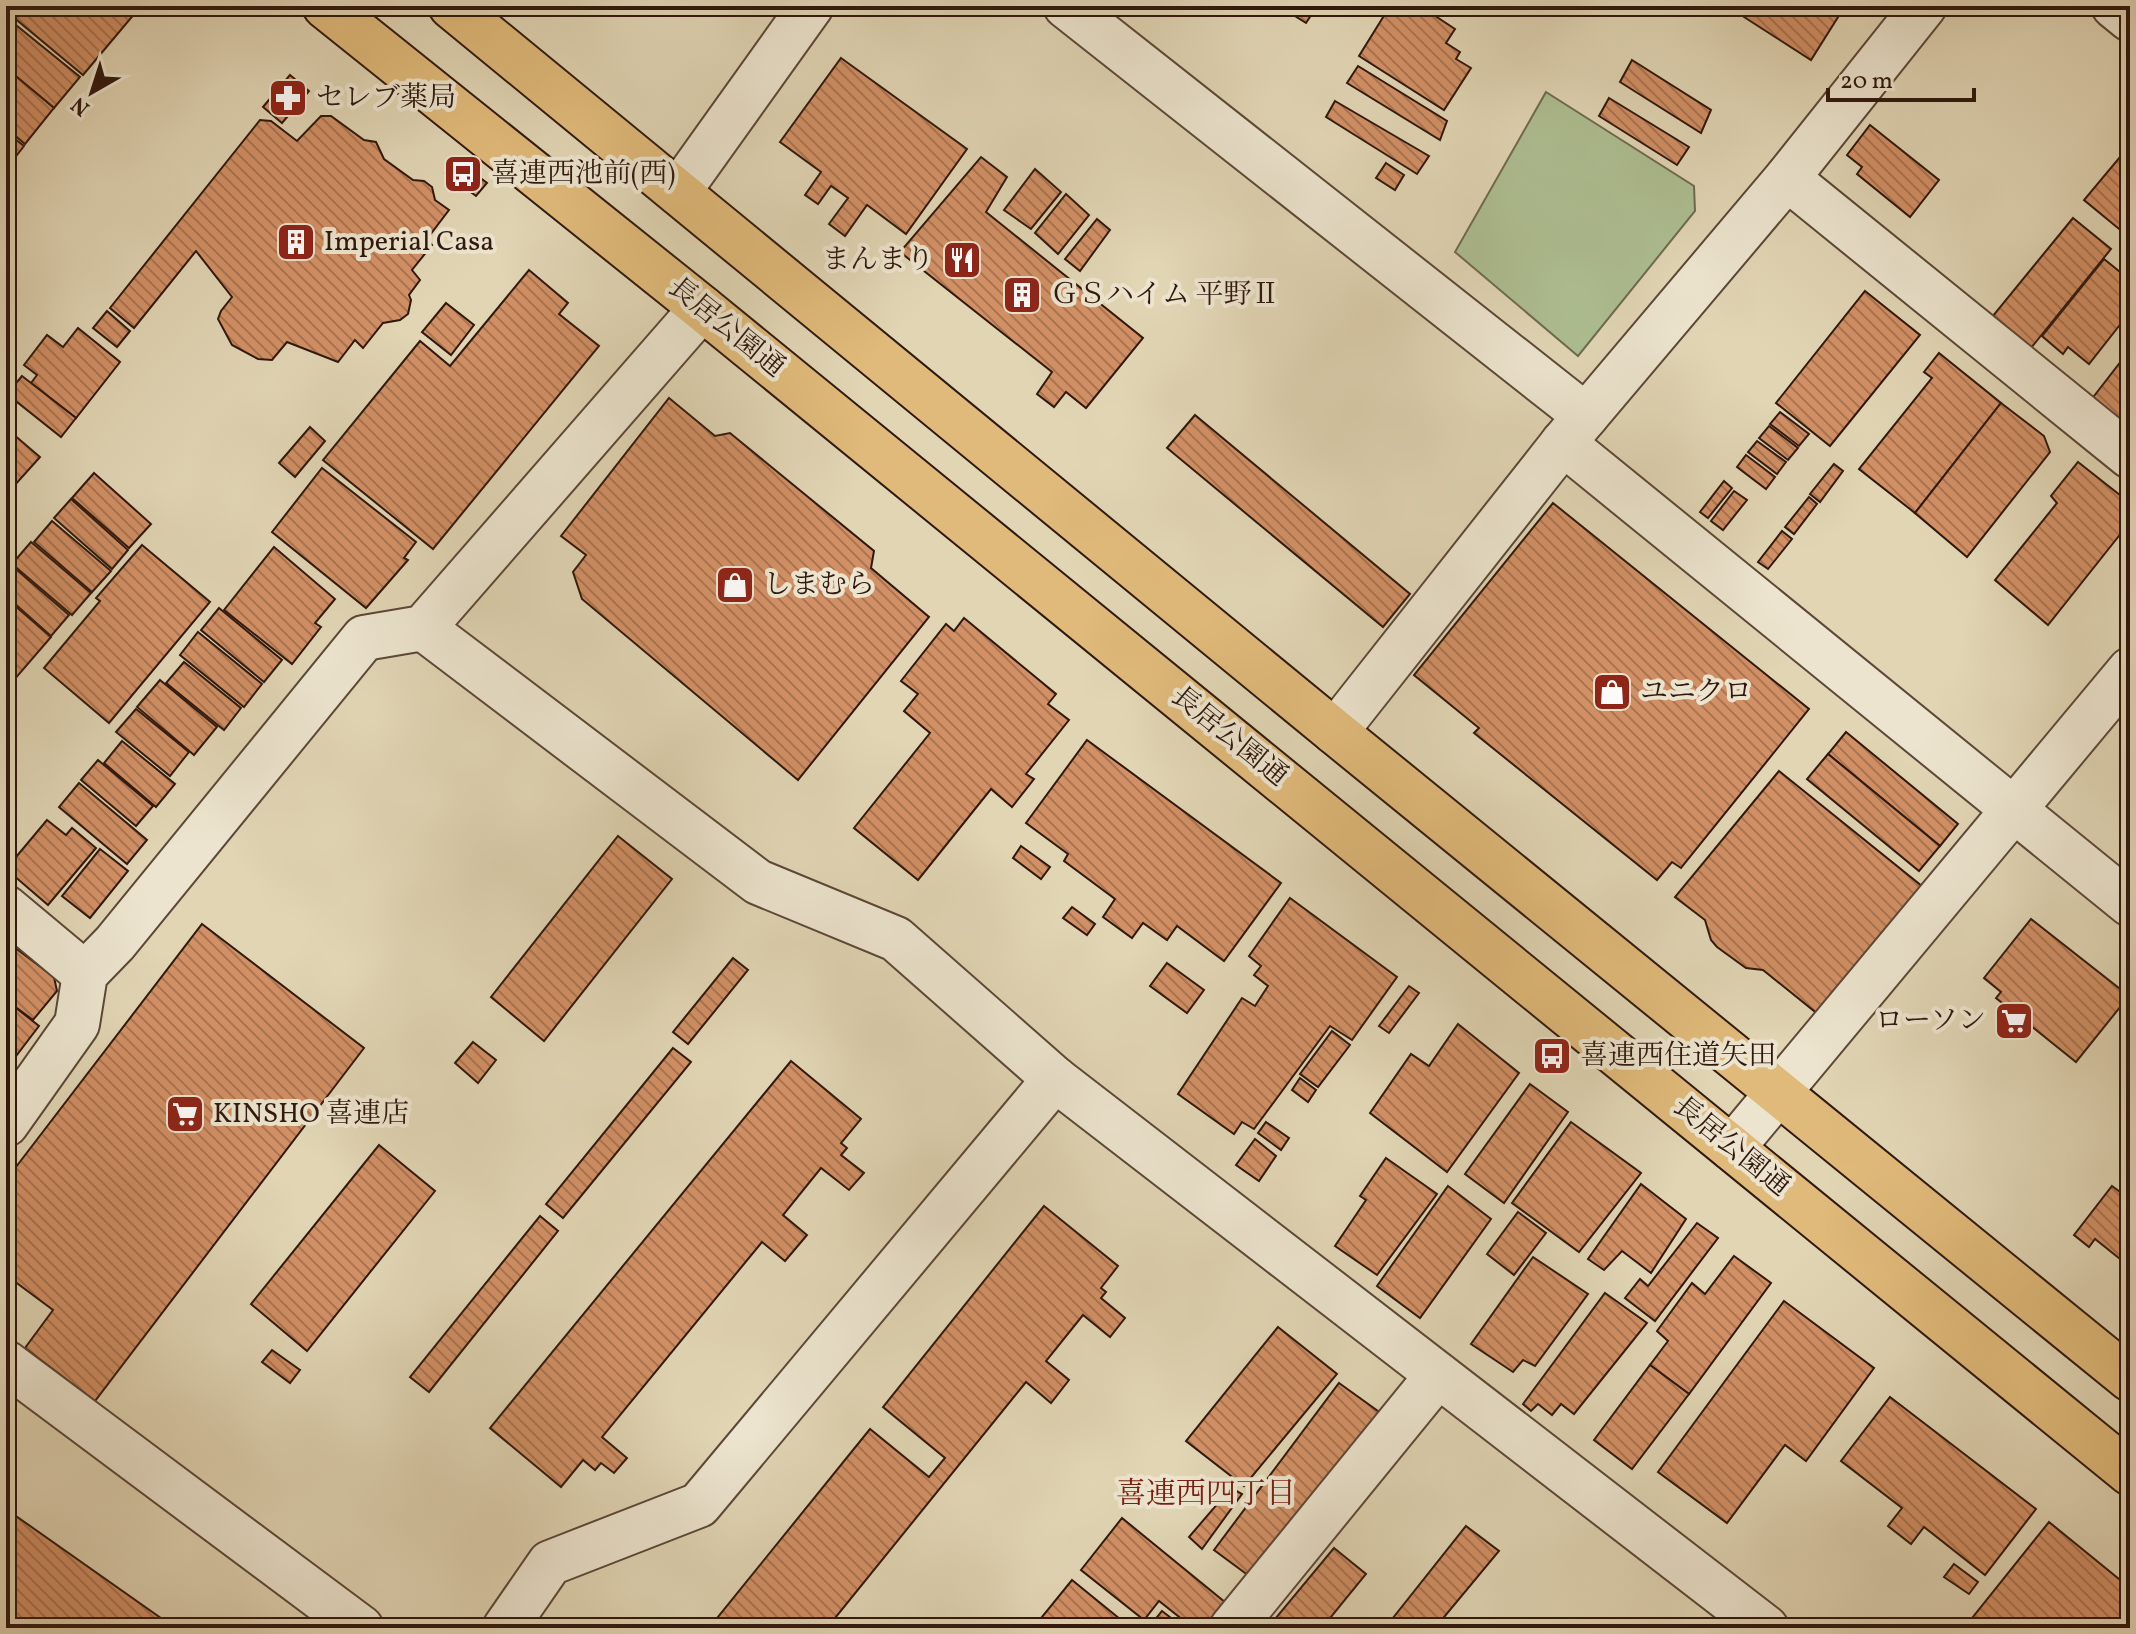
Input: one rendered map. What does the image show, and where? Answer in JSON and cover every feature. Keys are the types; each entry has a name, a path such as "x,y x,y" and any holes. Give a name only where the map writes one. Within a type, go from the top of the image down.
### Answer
{"highway":[{"name":"長居公園通","path":"325,6 702,308 2130,1473"},
{"path":"451,6 1335,732 2130,1379"}],"street":[{"path":"678,192 811,6"},
{"path":"1066,6 1575,430 2015,809 2130,904"},
{"path":"1335,732 1575,430 1787,178 1924,6"},
{"path":"2114,6 2130,19"},
{"path":"1787,178 2130,456"},
{"path":"6,1124 77,1024 85,974 115,943 364,638 423,628 702,308"},
{"path":"423,628 758,882 896,939 1055,1079 1766,1628"},
{"path":"1732,1148 2130,670"},
{"path":"6,908 85,974"},
{"path":"505,1628 550,1563 699,1505 1055,1079"},
{"path":"6,1363 361,1628"},
{"path":"1232,1628 1438,1375"}],"green space":[{"path":"1546,92 1694,186 1695,211 1578,356 1455,252"}],"building":[{"path":"10,6 141,6 83,75 6,11"},
{"path":"1279,6 1317,6 1306,23"},
{"path":"1390,6 1420,6 1455,29 1446,43 1460,52 1456,59 1471,68 1444,110 1359,56"},
{"path":"1751,6 1845,6 1811,60 1744,17"},
{"path":"11,21 80,77 54,108 6,68 6,28"},
{"path":"841,58 967,149 906,234 867,205 845,236 829,224 848,198 831,186 818,204 805,195 821,172 780,142"},
{"path":"1632,60 1711,110 1701,133 1620,82"},
{"path":"1358,66 1447,121 1440,140 1347,83"},
{"path":"6,68 54,108 25,144 6,128"},
{"path":"290,75 309,91 282,123 263,107"},
{"path":"1609,98 1689,147 1677,165 1599,116"},
{"path":"1335,101 1429,156 1417,174 1326,117"},
{"name":"Imperial Casa","path":"321,116 331,116 364,140 376,142 384,159 413,180 424,181 432,187 435,200 449,210 427,239 432,245 412,270 420,280 409,295 408,314 400,320 383,323 363,348 355,340 338,362 287,342 272,360 258,359 232,345 218,319 232,297 196,251 134,328 110,308 260,120 271,121 297,141"},
{"path":"1870,125 1939,180 1910,217 1857,174 1862,167 1847,155"},
{"path":"6,132 24,146 6,169"},
{"path":"2130,145 2130,238 2084,200"},
{"name":"ＧＳハイム 平野Ⅱ","path":"981,157 1007,177 986,212 1143,338 1086,408 1066,392 1054,407 1037,394 1052,372 900,252"},
{"path":"455,159 487,183 476,196 445,173"},
{"path":"1386,163 1404,175 1395,190 1376,178"},
{"path":"1035,169 1061,192 1031,229 1004,210"},
{"path":"1066,194 1089,215 1058,254 1035,233"},
{"path":"2073,218 2111,249 2031,348 1992,317"},
{"path":"1097,219 1110,230 1080,271 1065,259"},
{"path":"2104,259 2130,280 2130,312 2089,364 2068,347 2063,354 2042,336"},
{"path":"529,270 568,303 559,314 599,346 433,549 323,460 420,341 450,366"},
{"path":"1865,291 1920,335 1830,446 1776,403"},
{"path":"446,303 474,325 451,355 422,332"},
{"path":"107,311 130,331 117,347 93,328"},
{"path":"78,328 120,362 76,418 31,383 37,375 24,365 47,335 63,347"},
{"path":"1939,353 2001,403 1915,513 1859,469 1932,378 1924,372"},
{"path":"2122,360 2130,366 2130,431 2091,400"},
{"path":"22,376 76,418 61,437 7,394"},
{"name":"しまむら","path":"669,398 715,436 730,433 874,551 871,568 929,617 798,780 582,599 573,572 586,555 561,536"},
{"path":"2001,403 2044,436 2050,452 1967,557 1915,513"},
{"path":"1780,412 1809,434 1799,446 1770,424"},
{"path":"1195,415 1410,594 1383,627 1167,448"},
{"path":"1769,426 1798,448 1788,460 1759,438"},
{"path":"310,427 325,441 295,477 279,463"},
{"path":"6,428 40,457 6,495"},
{"path":"1757,441 1786,462 1777,474 1748,452"},
{"path":"1746,455 1775,477 1766,489 1737,467"},
{"path":"2078,462 2130,503 2130,522 2048,625 1995,580 2057,503 2051,496"},
{"path":"1834,464 1843,471 1820,502 1810,494"},
{"path":"322,468 416,542 404,558 408,560 366,608 272,532"},
{"path":"94,473 151,524 129,548 72,498"},
{"path":"1724,481 1732,488 1708,518 1700,512"},
{"path":"1734,491 1747,500 1723,530 1711,521"},
{"path":"1809,497 1817,504 1794,534 1785,527"},
{"path":"71,499 128,550 112,569 54,518"},
{"name":"ユニクロ","path":"1553,503 1809,709 1681,868 1672,862 1657,880 1474,733 1479,728 1414,675"},
{"path":"52,521 111,571 92,592 34,542"},
{"path":"1782,531 1792,539 1768,569 1758,562"},
{"path":"31,542 91,593 72,615 12,564"},
{"path":"142,545 210,602 109,723 44,668 100,601 96,598"},
{"path":"274,547 335,599 315,623 321,627 292,664 224,610"},
{"path":"10,564 69,615 51,636 6,596 6,569"},
{"path":"6,598 51,637 14,680 6,674"},
{"path":"219,608 282,660 264,682 201,630"},
{"path":"964,618 1056,694 1048,704 1069,720 1026,774 1034,779 1012,807 991,789 918,880 854,828 930,733 904,711 918,694 901,681 946,624 954,631"},
{"path":"198,632 262,684 244,707 180,655"},
{"path":"184,662 241,708 224,730 166,683"},
{"path":"160,680 217,727 194,755 137,707"},
{"path":"136,709 189,752 170,776 116,732"},
{"path":"1846,732 1958,824 1940,846 1828,754"},
{"path":"1087,740 1281,883 1224,961 1177,926 1167,940 1143,923 1132,938 1103,917 1115,899 1064,861 1068,854 1026,823"},
{"path":"122,741 175,784 156,807 104,763"},
{"path":"1828,754 1940,846 1919,871 1807,779"},
{"path":"98,760 153,806 136,826 81,780"},
{"path":"1779,771 1923,887 1819,1015 1763,970 1746,968 1717,947 1711,940 1705,920 1675,897"},
{"path":"79,783 147,840 127,864 59,807"},
{"path":"47,820 66,835 72,828 96,848 48,905 6,869"},
{"path":"618,836 672,879 544,1041 491,997"},
{"path":"1021,846 1050,867 1041,879 1013,858"},
{"path":"100,849 128,871 90,918 62,896"},
{"path":"1290,898 1397,977 1352,1040 1330,1026 1254,1129 1242,1122 1234,1134 1178,1094 1242,998 1255,1006 1268,986 1254,975 1261,966 1249,956"},
{"path":"1072,907 1095,924 1087,935 1063,918"},
{"path":"2031,919 2129,996 2076,1062 1996,998 2001,992 1984,978"},
{"name":"KINSHO 喜連店","path":"202,924 364,1048 95,1401 25,1348 53,1310 6,1275 6,1180"},
{"path":"6,941 54,977 57,991 33,1020 6,1000"},
{"path":"733,958 748,970 688,1044 673,1032"},
{"path":"1167,963 1204,990 1187,1013 1150,986"},
{"path":"1409,986 1419,993 1389,1033 1379,1026"},
{"path":"6,1000 39,1026 13,1060 6,1054"},
{"path":"1458,1024 1519,1073 1447,1172 1370,1113 1411,1054 1429,1066"},
{"path":"1332,1031 1350,1045 1318,1087 1300,1074"},
{"path":"473,1042 496,1060 478,1083 455,1063"},
{"path":"673,1048 691,1062 563,1218 546,1204"},
{"path":"791,1061 861,1119 841,1143 847,1148 841,1155 864,1173 849,1190 821,1168 783,1215 807,1235 785,1261 762,1242 602,1437 627,1458 614,1473 601,1463 595,1470 583,1460 561,1487 490,1428"},
{"path":"1300,1078 1316,1090 1308,1102 1292,1090"},
{"path":"1530,1084 1568,1112 1504,1203 1465,1174"},
{"path":"1266,1122 1289,1138 1281,1150 1258,1133"},
{"path":"1571,1122 1641,1173 1579,1252 1512,1203"},
{"path":"1255,1139 1276,1156 1259,1181 1236,1165"},
{"path":"379,1145 435,1191 307,1351 251,1304"},
{"path":"1386,1158 1437,1194 1377,1275 1335,1246 1366,1200 1360,1196"},
{"path":"1641,1184 1686,1219 1651,1273 1622,1251 1604,1270 1588,1259"},
{"path":"1448,1186 1491,1219 1420,1318 1377,1286"},
{"path":"2112,1186 2127,1197 2130,1194 2130,1267 2095,1239 2089,1247 2074,1235"},
{"path":"1044,1206 1118,1266 1101,1288 1106,1292 1101,1298 1125,1318 1110,1337 1083,1315 1046,1361 1069,1380 1051,1403 1026,1382 827,1628 709,1628 870,1429 929,1477 945,1458 883,1407"},
{"path":"1518,1212 1546,1233 1514,1275 1487,1254"},
{"path":"540,1216 558,1231 429,1392 410,1377"},
{"path":"1697,1223 1718,1238 1655,1321 1625,1298 1640,1279 1648,1286"},
{"path":"1734,1256 1771,1283 1689,1394 1650,1365 1668,1341 1657,1331 1692,1283 1705,1294"},
{"path":"1533,1257 1588,1294 1535,1366 1523,1360 1513,1372 1471,1344"},
{"path":"1605,1293 1647,1323 1574,1414 1561,1404 1552,1415 1538,1404 1531,1411 1523,1404"},
{"path":"1784,1301 1874,1368 1806,1461 1785,1445 1727,1523 1658,1472"},
{"path":"1278,1327 1337,1374 1244,1486 1186,1441"},
{"path":"272,1350 300,1370 290,1383 262,1362"},
{"path":"1650,1365 1689,1394 1632,1469 1594,1440"},
{"path":"1339,1383 1382,1414 1249,1576 1214,1550"},
{"path":"1890,1397 2036,1509 1985,1575 1924,1527 1911,1544 1888,1526 1902,1508 1841,1461"},
{"path":"1231,1488 1242,1494 1202,1549 1189,1537"},
{"path":"6,1509 175,1628 16,1628 6,1621"},
{"path":"1122,1518 1226,1603 1206,1628 1193,1628 1159,1601 1144,1620 1081,1570"},
{"path":"2049,1522 2130,1588 2130,1628 1974,1628 1968,1623"},
{"path":"1466,1526 1499,1551 1435,1628 1385,1628"},
{"path":"1334,1548 1366,1574 1322,1628 1260,1628 1266,1621 1270,1625"},
{"path":"1954,1564 1978,1582 1969,1594 1944,1577"},
{"path":"1072,1580 1131,1628 1043,1628 1037,1623"},
{"path":"1162,1611 1184,1628 1162,1628 1154,1621"}],"place":[{"name":"セレブ薬局","path":"288,98"},
{"name":"喜連西池前(西)","path":"463,174"},
{"name":"Imperial Casa","path":"296,242"},
{"name":"まんまり","path":"962,260"},
{"name":"ＧＳハイム 平野Ⅱ","path":"1022,295"},
{"name":"しまむら","path":"735,585"},
{"name":"ユニクロ","path":"1612,692"},
{"name":"ローソン","path":"2014,1021"},
{"name":"喜連西住道矢田","path":"1552,1056"},
{"name":"KINSHO 喜連店","path":"185,1114"}],"district":[{"name":"喜連西四丁目","path":"1206,1495"}]}
